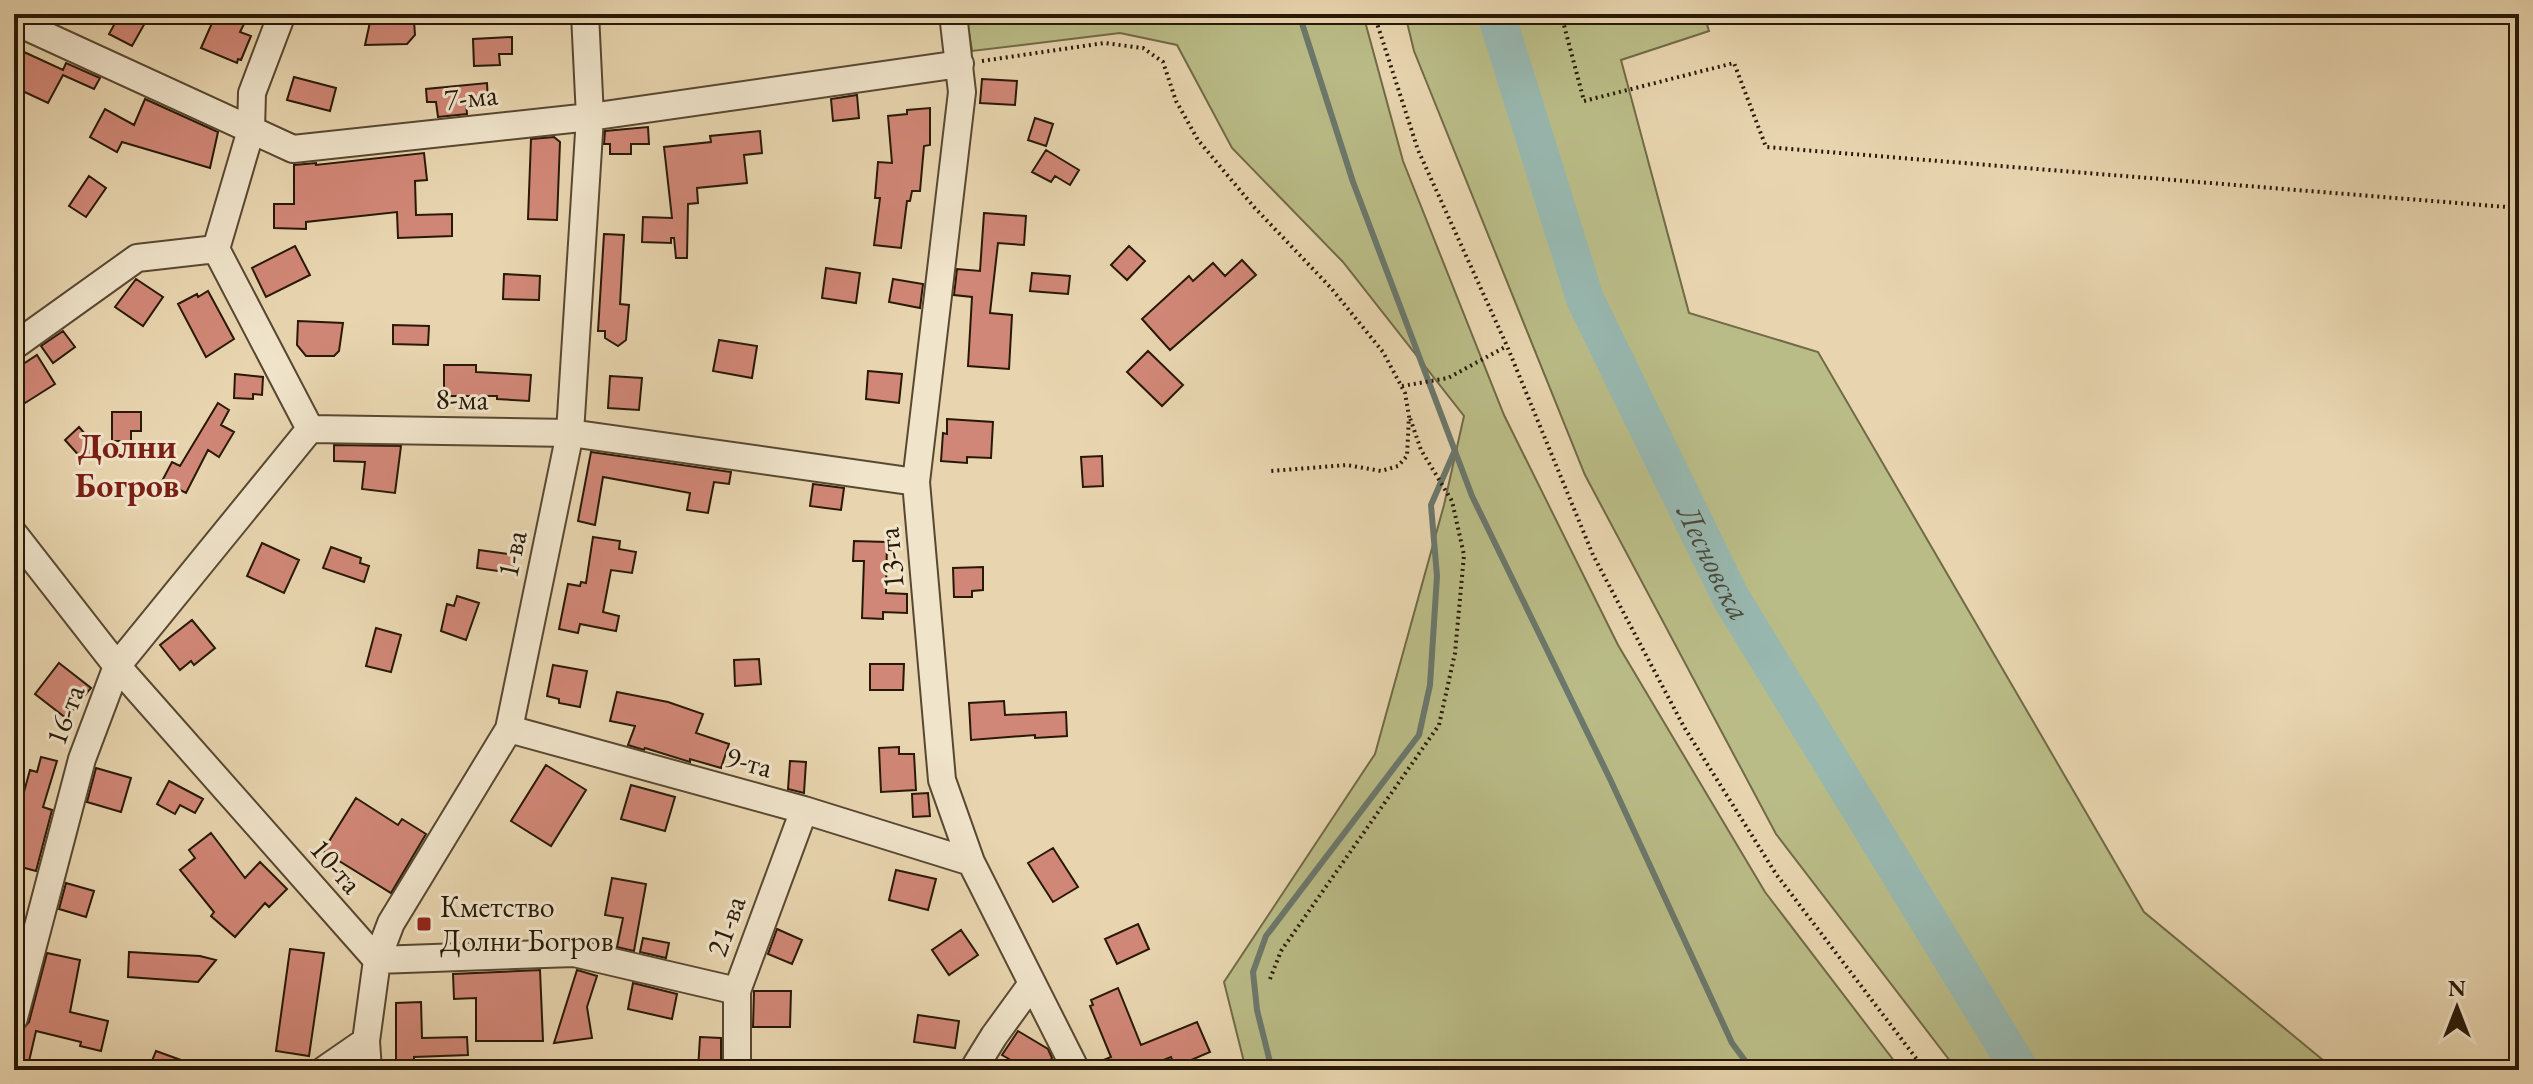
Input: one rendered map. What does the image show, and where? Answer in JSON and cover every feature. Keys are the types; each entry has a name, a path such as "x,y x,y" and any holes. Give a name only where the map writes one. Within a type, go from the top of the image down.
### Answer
{"street":[{"path":"117,666 310,429 216,249 251,130 252,93 282,14"},
{"name":"1-ва","path":"368,1070 366,1041 377,960 391,923 509,729 570,433 590,117 585,14"},
{"name":"13-та","path":"953,14 962,92 916,482 942,780 971,862 1076,1070"},
{"name":"7-ма","path":"14,21 293,149 590,117 960,64"},
{"path":"14,346 137,258 216,249"},
{"name":"8-ма","path":"310,429 570,433 916,482"},
{"name":"10-та","path":"14,534 117,666 377,960"},
{"name":"16-та","path":"14,1018 82,759 117,666"},
{"name":"9-та","path":"509,729 804,810 971,862"},
{"name":"21-ва","path":"737,1070 737,991 804,810"},
{"path":"377,960 574,953 737,991"},
{"path":"973,1070 1031,985"},
{"path":"324,1070 366,1041"}],"path":[{"path":"1374,14 1418,150 1507,346 1593,555 1684,727 1776,874 1925,1070"},
{"path":"1561,14 1584,101 1734,63 1766,147 2519,208"},
{"path":"960,64 1104,43 1143,48 1163,62 1176,101 1198,140 1254,207 1331,288 1383,352 1401,386 1421,450 1452,501 1464,555 1455,653 1439,725 1281,951 1270,979"},
{"path":"1401,386 1448,378 1507,346"},
{"path":"1271,471 1347,465 1381,471 1398,466 1407,456 1409,416"}],"green space":[{"path":"966,14 1363,14 1403,161 1504,415 1618,645 1765,892 1901,1070 1246,1070 1224,982 1375,754 1444,505 1464,416 1343,262 1232,148 1177,45 1120,33 972,51"},
{"path":"1405,14 1704,14 1709,31 1621,60 1689,313 1818,352 2144,912 2335,1070 1957,1070 1776,834 1585,475 1414,51"}],"building":[{"path":"120,14 150,14 132,46 109,34"},
{"path":"216,14 244,24 240,32 251,36 237,63 201,48"},
{"path":"414,21 415,35 407,44 365,45 370,22"},
{"path":"512,37 512,54 499,54 500,65 474,66 473,39"},
{"path":"24,52 63,70 66,63 100,78 94,89 63,75 48,103 14,87 14,74"},
{"path":"294,77 336,88 330,111 287,100"},
{"path":"982,79 1017,81 1015,105 980,103"},
{"path":"487,83 488,101 466,101 467,114 438,117 436,102 427,102 426,89"},
{"path":"857,95 859,118 833,121 831,99"},
{"path":"145,99 218,132 210,168 122,142 117,152 90,137 105,109 134,125"},
{"path":"930,108 930,145 924,146 920,191 912,191 910,201 907,201 901,248 874,245 880,198 875,198 878,162 892,163 888,116"},
{"path":"1035,118 1053,124 1046,146 1028,140"},
{"path":"648,127 649,144 631,144 631,154 610,154 610,144 604,144 605,131"},
{"path":"760,131 762,153 744,155 747,183 697,188 698,203 688,204 687,258 676,258 674,238 671,238 671,243 642,242 643,217 672,218 664,147 711,142 710,136"},
{"path":"554,137 560,142 557,220 528,219 531,139"},
{"path":"1046,150 1079,170 1070,185 1055,176 1051,182 1032,172"},
{"path":"424,153 427,180 415,181 416,215 452,214 452,236 398,238 397,212 306,222 306,229 274,228 274,204 294,204 294,165"},
{"path":"89,176 106,188 86,217 69,206"},
{"path":"984,213 1026,216 1024,245 998,243 990,313 1012,315 1009,369 968,366 972,297 954,295 957,269 980,271"},
{"path":"604,234 624,235 620,304 629,305 626,340 618,346 605,338 605,331 598,331"},
{"path":"295,246 310,275 266,297 252,268"},
{"path":"1129,246 1145,261 1127,280 1111,265"},
{"path":"1242,260 1256,275 1170,350 1142,319 1189,276 1193,281 1213,263 1225,276"},
{"path":"826,268 860,273 856,303 822,298"},
{"path":"1032,273 1070,276 1068,294 1030,291"},
{"path":"504,274 540,276 539,300 503,299"},
{"path":"136,279 163,297 143,326 115,307"},
{"path":"893,279 923,284 920,308 889,302"},
{"path":"208,291 234,339 206,357 178,304"},
{"path":"298,321 343,323 339,351 334,356 306,356 297,345"},
{"path":"393,325 429,326 428,345 393,344"},
{"path":"63,331 75,347 53,363 41,346"},
{"path":"719,340 757,346 752,378 713,371"},
{"path":"1148,351 1183,385 1162,406 1127,372"},
{"path":"37,355 55,384 25,403 14,387 14,370"},
{"path":"444,365 476,365 476,372 531,375 529,401 497,399 497,396 444,396"},
{"path":"868,371 902,374 899,403 866,399"},
{"path":"235,374 263,377 262,395 253,394 253,399 234,398"},
{"path":"610,376 642,378 639,410 608,408"},
{"path":"218,403 229,410 221,425 234,432 219,457 208,450 186,493 162,481 172,462 180,466"},
{"path":"112,412 141,412 141,431 131,431 131,441 112,441"},
{"path":"947,419 993,422 991,458 967,457 967,463 941,461"},
{"path":"79,427 97,448 83,460 65,440"},
{"path":"334,445 401,446 395,493 362,489 365,462 334,461"},
{"path":"591,452 731,472 729,484 714,482 708,513 687,510 690,493 603,477 595,525 578,521"},
{"path":"1102,456 1103,486 1083,487 1081,457"},
{"path":"813,484 844,488 841,510 810,506"},
{"path":"593,537 620,541 619,549 636,552 632,573 611,570 603,612 619,616 616,631 580,624 578,633 559,629 568,584 580,586 581,582 586,583"},
{"path":"854,541 887,542 886,593 907,594 907,613 883,612 883,619 862,618 864,561 853,561"},
{"path":"262,543 299,560 284,593 247,576"},
{"path":"331,547 361,558 360,563 369,566 364,582 323,568"},
{"path":"479,550 515,555 512,573 477,568"},
{"path":"983,567 983,590 972,591 972,597 954,597 953,568"},
{"path":"457,596 479,603 466,640 441,631 447,604 454,606"},
{"path":"192,620 215,648 194,665 191,661 180,670 160,645"},
{"path":"376,628 401,635 391,672 366,666"},
{"path":"759,659 761,684 735,686 734,660"},
{"path":"59,663 91,688 66,718 35,694"},
{"path":"870,664 904,664 903,690 870,690"},
{"path":"553,665 587,671 580,707 559,703 559,699 547,696"},
{"path":"617,692 668,702 703,714 696,733 729,744 721,768 628,745 635,726 610,721"},
{"path":"1004,701 1005,715 1066,712 1067,736 971,740 969,703"},
{"path":"899,747 899,754 914,754 916,790 881,792 879,748"},
{"path":"41,757 57,761 43,807 52,810 36,871 17,866 19,857 14,855 14,828 30,770 37,772"},
{"path":"790,761 806,762 804,793 788,789"},
{"path":"546,765 586,790 551,846 511,821"},
{"path":"96,768 131,778 121,812 87,802"},
{"path":"169,781 203,799 195,813 180,805 175,814 157,804"},
{"path":"631,785 675,797 665,831 621,819"},
{"path":"928,793 930,816 913,817 912,794"},
{"path":"356,798 398,825 402,819 426,834 391,893 323,851"},
{"path":"211,833 245,878 260,862 287,889 269,907 265,903 235,937 211,916 214,912 180,870 195,858 189,850"},
{"path":"1053,848 1078,887 1053,902 1028,863"},
{"path":"896,870 936,879 928,910 889,900"},
{"path":"612,878 646,884 634,951 617,947 623,918 605,915"},
{"path":"66,883 94,891 86,917 59,909"},
{"path":"1138,924 1149,949 1117,964 1105,939"},
{"path":"777,929 802,940 792,964 768,954"},
{"path":"961,930 978,955 949,975 932,950"},
{"path":"643,938 669,943 666,958 640,952"},
{"path":"290,949 324,953 309,1056 276,1051"},
{"path":"129,952 200,956 216,960 198,982 128,977"},
{"path":"47,953 80,960 70,1012 108,1021 101,1051 80,1046 81,1042 36,1031 27,1070 14,1070 14,1052 19,1033 29,1022"},
{"path":"540,970 543,1041 476,1041 476,998 454,999 453,974"},
{"path":"577,970 597,976 587,1007 592,1038 554,1043"},
{"path":"633,983 677,994 672,1019 628,1009"},
{"path":"1118,988 1141,1045 1197,1022 1210,1052 1175,1067 1171,1057 1138,1070 1092,1070 1091,1065 1111,1057 1090,1006 1093,1005 1091,1000"},
{"path":"754,991 791,991 790,1027 753,1027"},
{"path":"421,1002 422,1038 467,1037 468,1055 414,1057 414,1070 396,1070 396,1003"},
{"path":"918,1015 959,1021 955,1048 914,1042"},
{"path":"1018,1031 1048,1049 1052,1058 1045,1070 1002,1070 1009,1059 1002,1055"},
{"path":"700,1037 721,1038 721,1070 698,1070"},
{"path":"156,1051 203,1070 162,1070 150,1066"}],"waterway":[{"path":"1299,14 1353,182 1472,496 1610,779 1732,1043 1752,1070"},
{"name":"Лесновска","path":"1496,14 1585,299 1731,598 2020,1070"},
{"path":"1272,1070 1257,1010 1253,972 1266,936 1419,735 1430,685 1437,576 1431,505 1455,450"}],"place":[{"name":"Кметство Долни Богров","path":"424,924"}],"district":[{"name":"Долни Богров","path":"127,466"}]}
